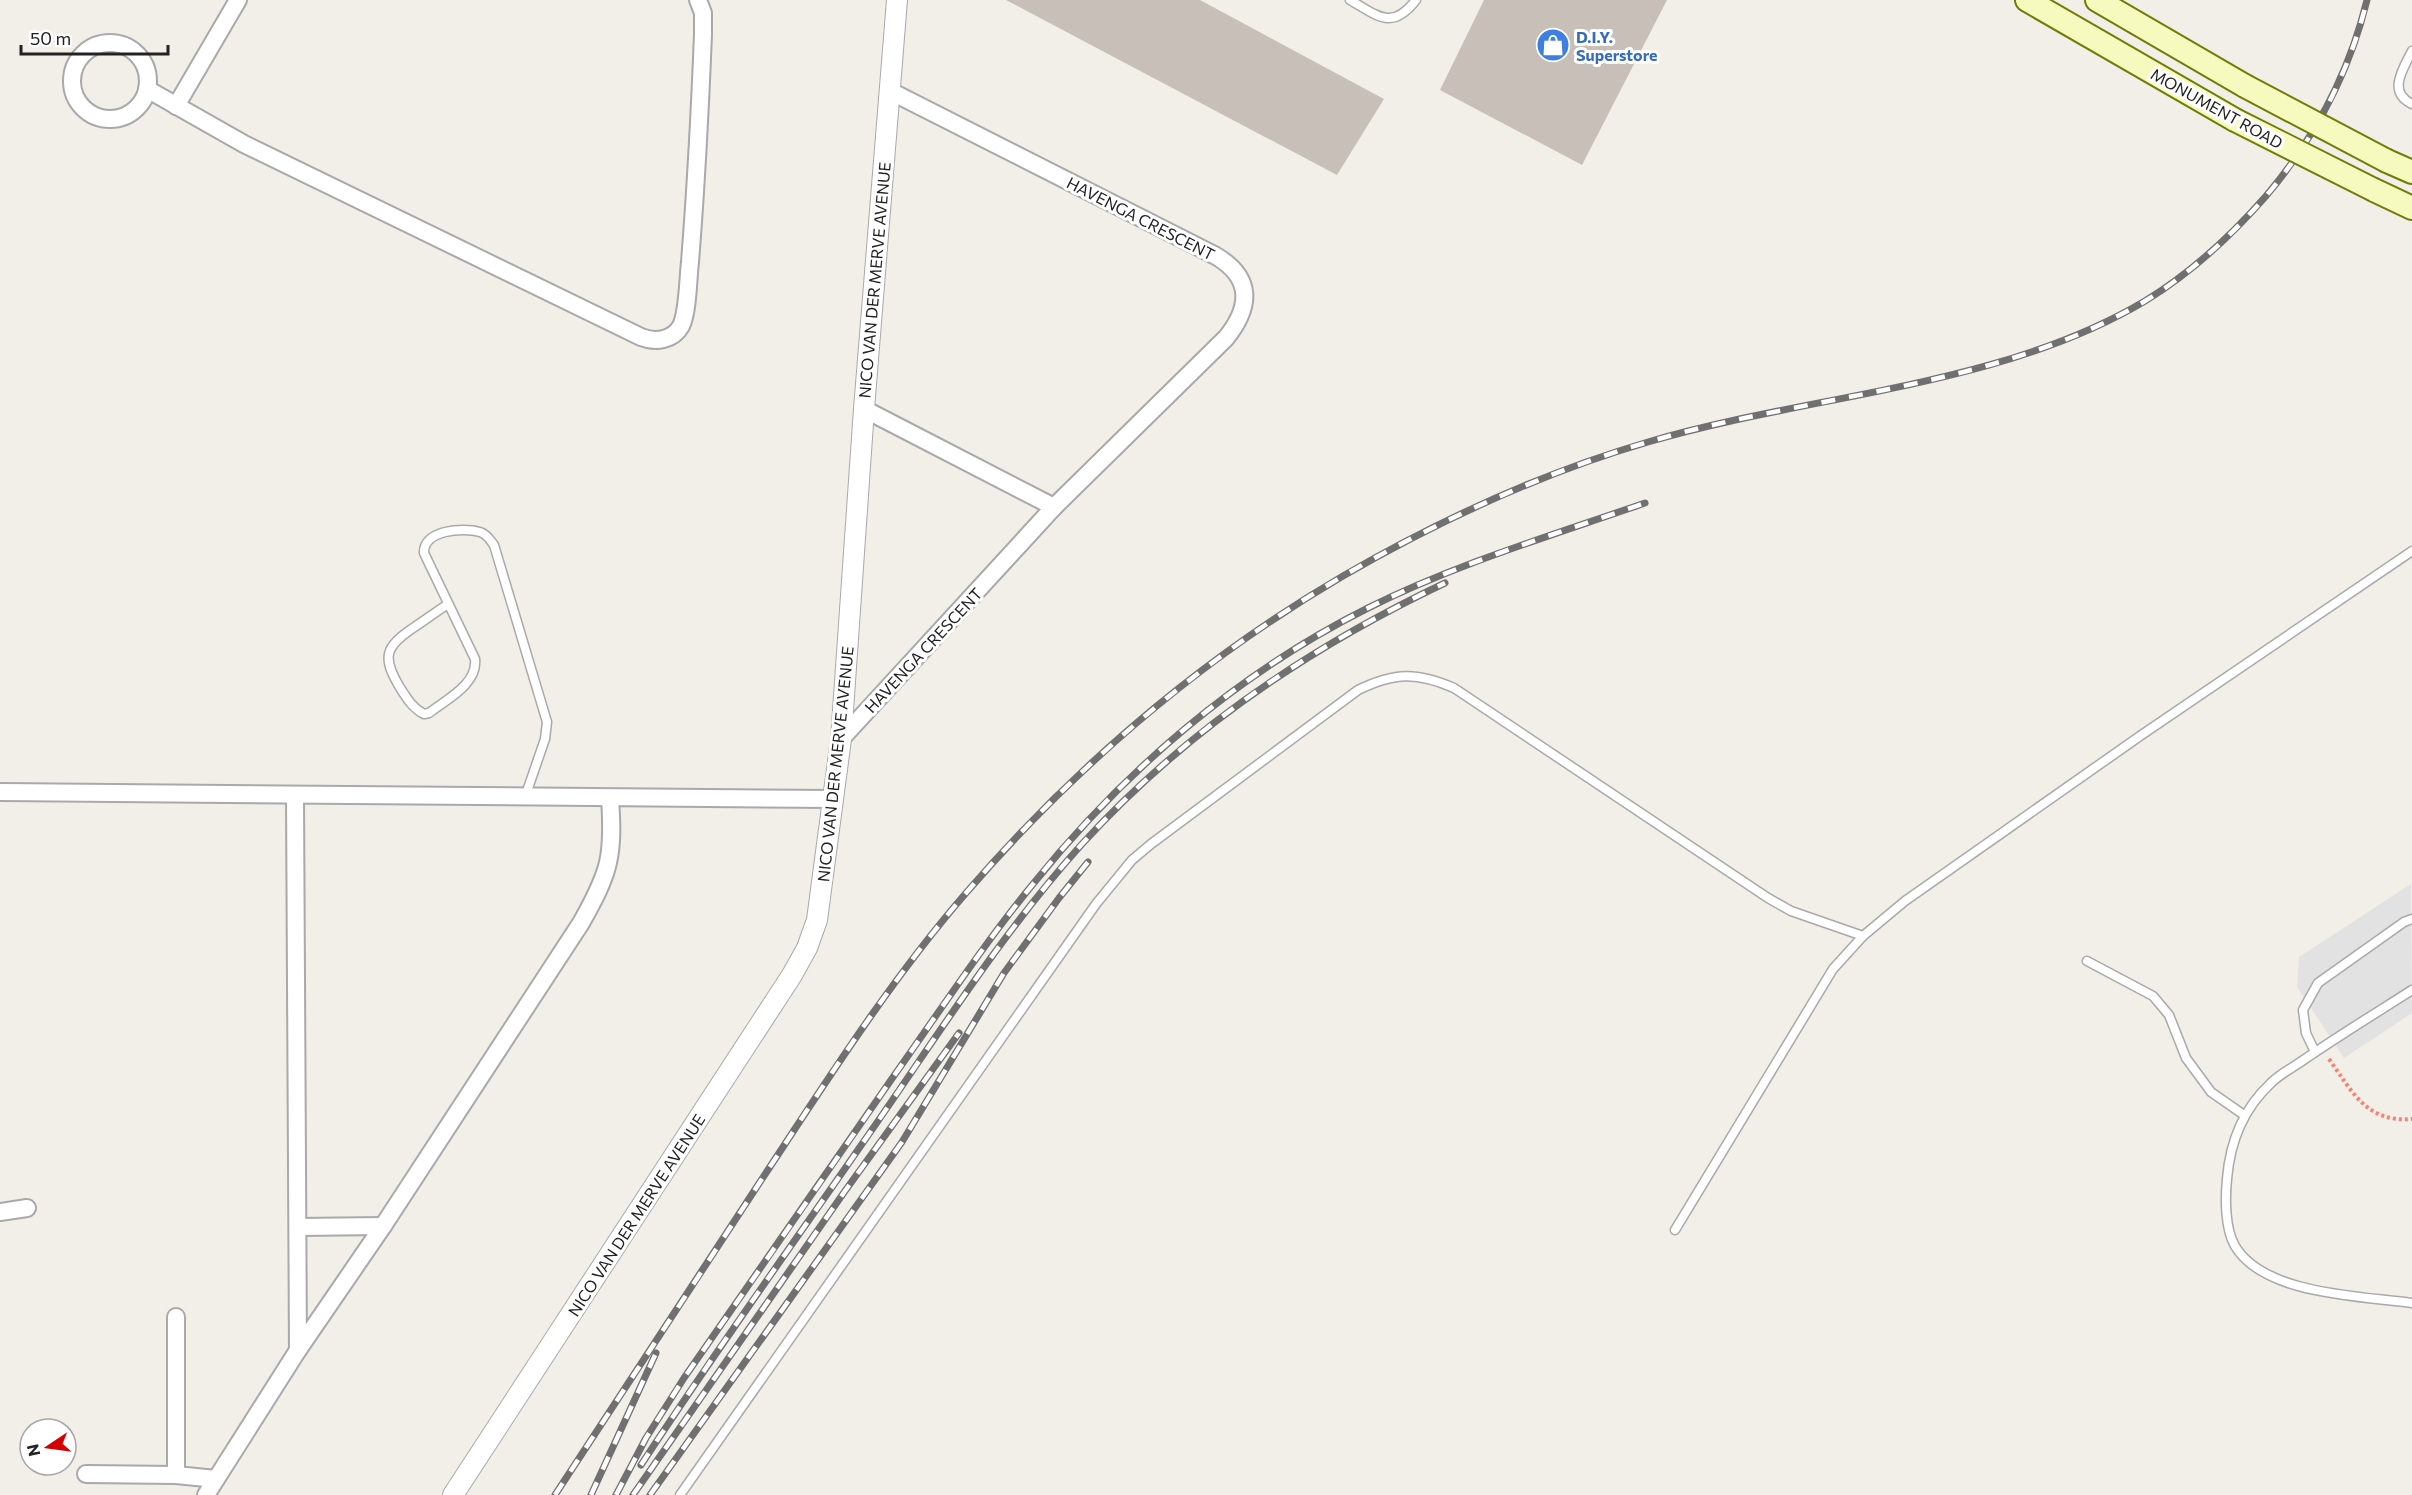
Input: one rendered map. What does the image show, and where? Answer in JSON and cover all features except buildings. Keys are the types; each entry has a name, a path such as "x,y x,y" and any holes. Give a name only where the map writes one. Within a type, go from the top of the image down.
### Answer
{"main road":[{"name":"MONUMENT ROAD","path":"2027,0 2235,120 2412,208"},
{"name":"MONUMENT ROAD","path":"2097,0 2245,86 2412,172"}],"street":[{"path":"176,106 238,0"},
{"path":"147,89 244,144 641,337 662,340 675,333 683,322 689,273 704,34 703,13 698,0"},
{"name":"NICO VAN DER MERVE AVENUE","path":"453,1495 720,1088 802,957 813,933 819,908 841,739 864,409 897,0"},
{"path":"103,43 124,45 133,51 146,68 147,89 143,99 128,115 107,119 86,111 79,103 72,82 73,72 77,61 92,47 103,43"},
{"name":"HAVENGA CRESCENT","path":"841,739 1054,507 1226,338 1238,321 1246,294 1242,280 1227,262 890,91"},
{"path":"864,409 1054,507"},
{"path":"0,792 834,799"},
{"path":"295,796 298,1350"},
{"path":"206,1495 298,1350 383,1226 581,923 602,885 612,848 610,798"},
{"path":"0,1212 27,1208"},
{"path":"298,1227 383,1226"},
{"path":"176,1317 176,1475"},
{"path":"86,1474 176,1475 216,1479"}],"lane":[{"path":"1350,0 1378,16 1388,18 1405,14 1416,0"},
{"path":"2412,51 2397,81 2399,92 2406,101 2412,104"},
{"path":"448,604 395,640 389,649 388,659 391,671 409,702 424,714 429,713 471,679 476,668 475,659 424,553 426,541 434,536 460,531 481,532 494,545 547,722 545,739 525,797"},
{"path":"1675,1230 1833,969 1863,936 1905,901 2140,736 2412,551"},
{"path":"680,1495 1096,904 1132,860 1170,828 1358,690 1377,681 1405,675 1418,675 1454,687 1768,898 1791,911 1863,936"},
{"path":"2318,1050 2303,1023 2304,1010 2318,983 2404,922 2412,919"},
{"path":"2087,961 2153,996 2169,1015 2186,1058 2211,1092 2244,1115"},
{"path":"2412,990 2272,1082 2244,1115 2228,1157 2226,1186 2230,1234 2240,1253 2256,1268 2284,1281 2320,1291 2412,1303"}],"path":[{"path":"2318,1050 2364,1107 2382,1117 2412,1119"}],"shaded area":[{"path":"2411,884 2412,1013 2344,1058 2297,987 2299,957"}],"railway":[{"path":"555,1495 832,1072 937,927 1050,802 1142,719 1239,643 1290,608 1416,536 1491,500 1569,468 1648,442 1773,412 1903,386 2029,353 2088,330 2145,301 2194,266 2224,239 2253,211 2284,174 2315,128 2340,79 2351,54 2367,0"},
{"path":"616,1495 646,1438 684,1378 978,956 1033,884 1105,802 1186,728 1229,694 1320,634 1368,608 1435,578 1645,503"},
{"path":"641,1465 967,991 1023,915 1082,844 1162,765 1250,696 1345,635 1445,583"},
{"path":"650,1495 902,1142 1004,973 1088,862"},
{"path":"633,1495 845,1191 959,1033"},
{"path":"591,1495 656,1353"}],"place":[{"name":"D.I.Y. Superstore","path":"1553,45"}]}
